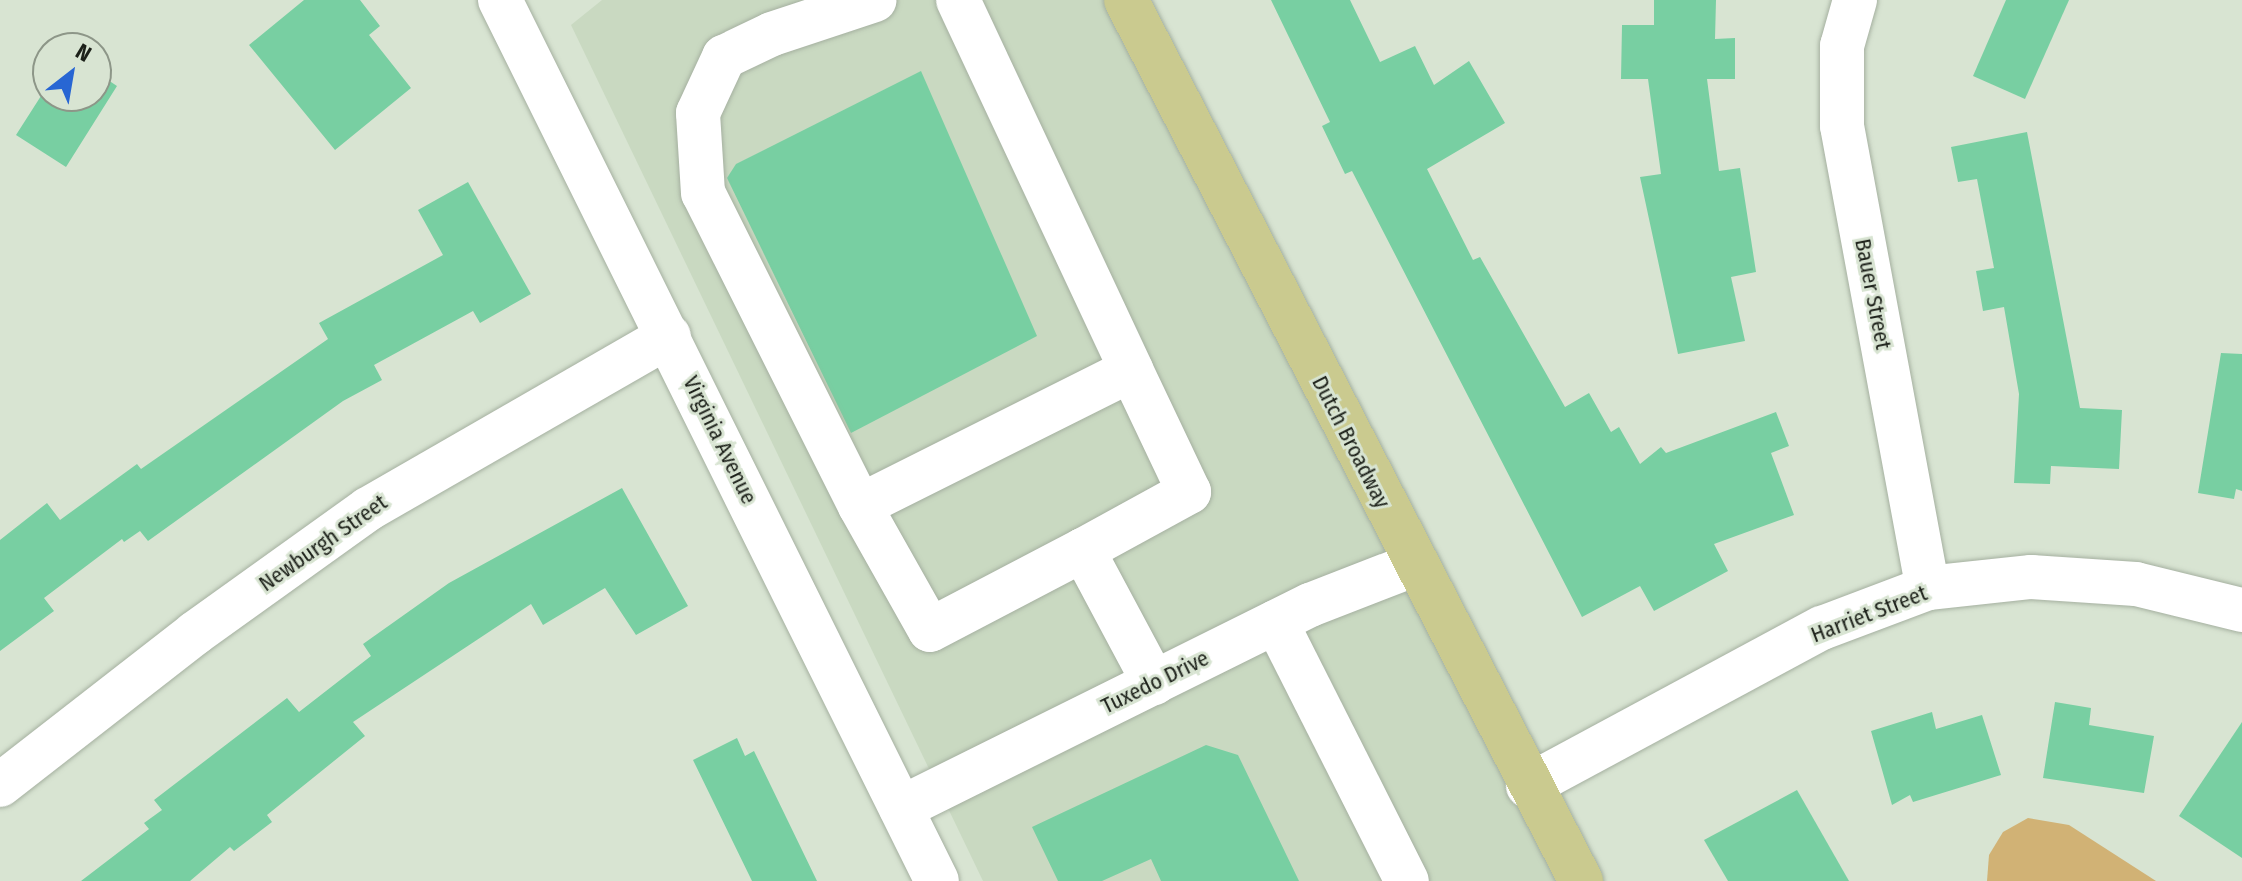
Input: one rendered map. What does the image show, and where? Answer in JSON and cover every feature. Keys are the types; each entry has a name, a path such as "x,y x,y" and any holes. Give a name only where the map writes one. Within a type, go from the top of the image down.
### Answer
{"main road":[{"name":"Dutch Broadway","path":"1126,0 1413,565 1581,881"}],"street":[{"name":"Virginia Avenue","path":"500,0 937,881"},
{"path":"875,0 772,34 724,57 698,113 703,193 860,506 930,630 1189,492 958,0"},
{"name":"Bauer Street","path":"1855,0 1842,46 1842,126 1928,588"},
{"name":"Newburgh Street","path":"0,785 195,633 368,509 669,336"},
{"path":"860,506 1131,370"},
{"path":"1083,550 1154,683"},
{"name":"Tuxedo Drive","path":"901,808 1276,622 1413,565"},
{"name":"Harriet Street","path":"1528,786 1822,628 1928,588 2031,577 2136,584 2242,610"},
{"path":"1276,622 1407,881"}],"shaded area":[{"path":"602,0 1113,0 1571,881 983,881 571,25"},
{"path":"2028,818 2069,825 2156,881 1987,881 1989,855 2003,832"}],"building":[{"path":"304,0 360,0 380,26 369,35 411,88 335,150 249,45"},
{"path":"1271,0 1350,0 1380,62 1415,46 1434,85 1469,61 1505,123 1427,169 1473,260 1480,257 1565,407 1589,393 1611,432 1619,427 1640,464 1661,447 1666,453 1776,412 1789,446 1771,453 1794,515 1714,544 1728,571 1654,611 1640,586 1582,617 1352,171 1345,174 1322,126 1330,122"},
{"path":"1654,0 1716,0 1715,39 1735,38 1735,79 1707,79 1719,171 1740,168 1756,272 1731,277 1745,341 1678,354 1640,177 1661,174 1648,79 1621,79 1622,25 1654,25"},
{"path":"2006,0 2069,0 2025,99 1973,76"},
{"path":"921,71 1037,336 851,433 727,178 736,164"},
{"path":"32,110 101,112 66,167 16,135"},
{"path":"2027,132 2080,408 2122,410 2119,469 2051,466 2050,484 2014,483 2019,394 2004,307 1983,311 1976,271 1994,268 1977,179 1958,182 1951,147"},
{"path":"468,182 531,294 480,323 473,311 374,365 382,380 343,401 148,541 140,531 124,542 122,539 44,598 54,611 0,651 0,540 47,503 60,520 137,464 141,469 328,339 319,323 443,255 418,210"},
{"path":"2221,353 2242,354 2242,491 2236,489 2234,499 2198,493"},
{"path":"622,488 688,606 636,635 605,588 543,625 531,604 353,722 365,736 267,815 272,822 234,851 230,847 190,881 81,881 149,829 144,823 162,810 154,800 287,698 299,712 371,656 363,644 449,583"},
{"path":"2055,702 2091,708 2089,725 2154,736 2144,793 2043,778"},
{"path":"1932,712 1936,729 1982,715 2001,775 1913,802 1910,795 1892,805 1871,731"},
{"path":"2242,722 2242,858 2179,816"},
{"path":"737,738 745,756 754,751 817,881 752,881 693,760"},
{"path":"1206,745 1238,755 1299,881 1161,881 1151,859 1102,881 1058,881 1032,827"},
{"path":"1797,790 1849,881 1728,881 1704,840"}]}
